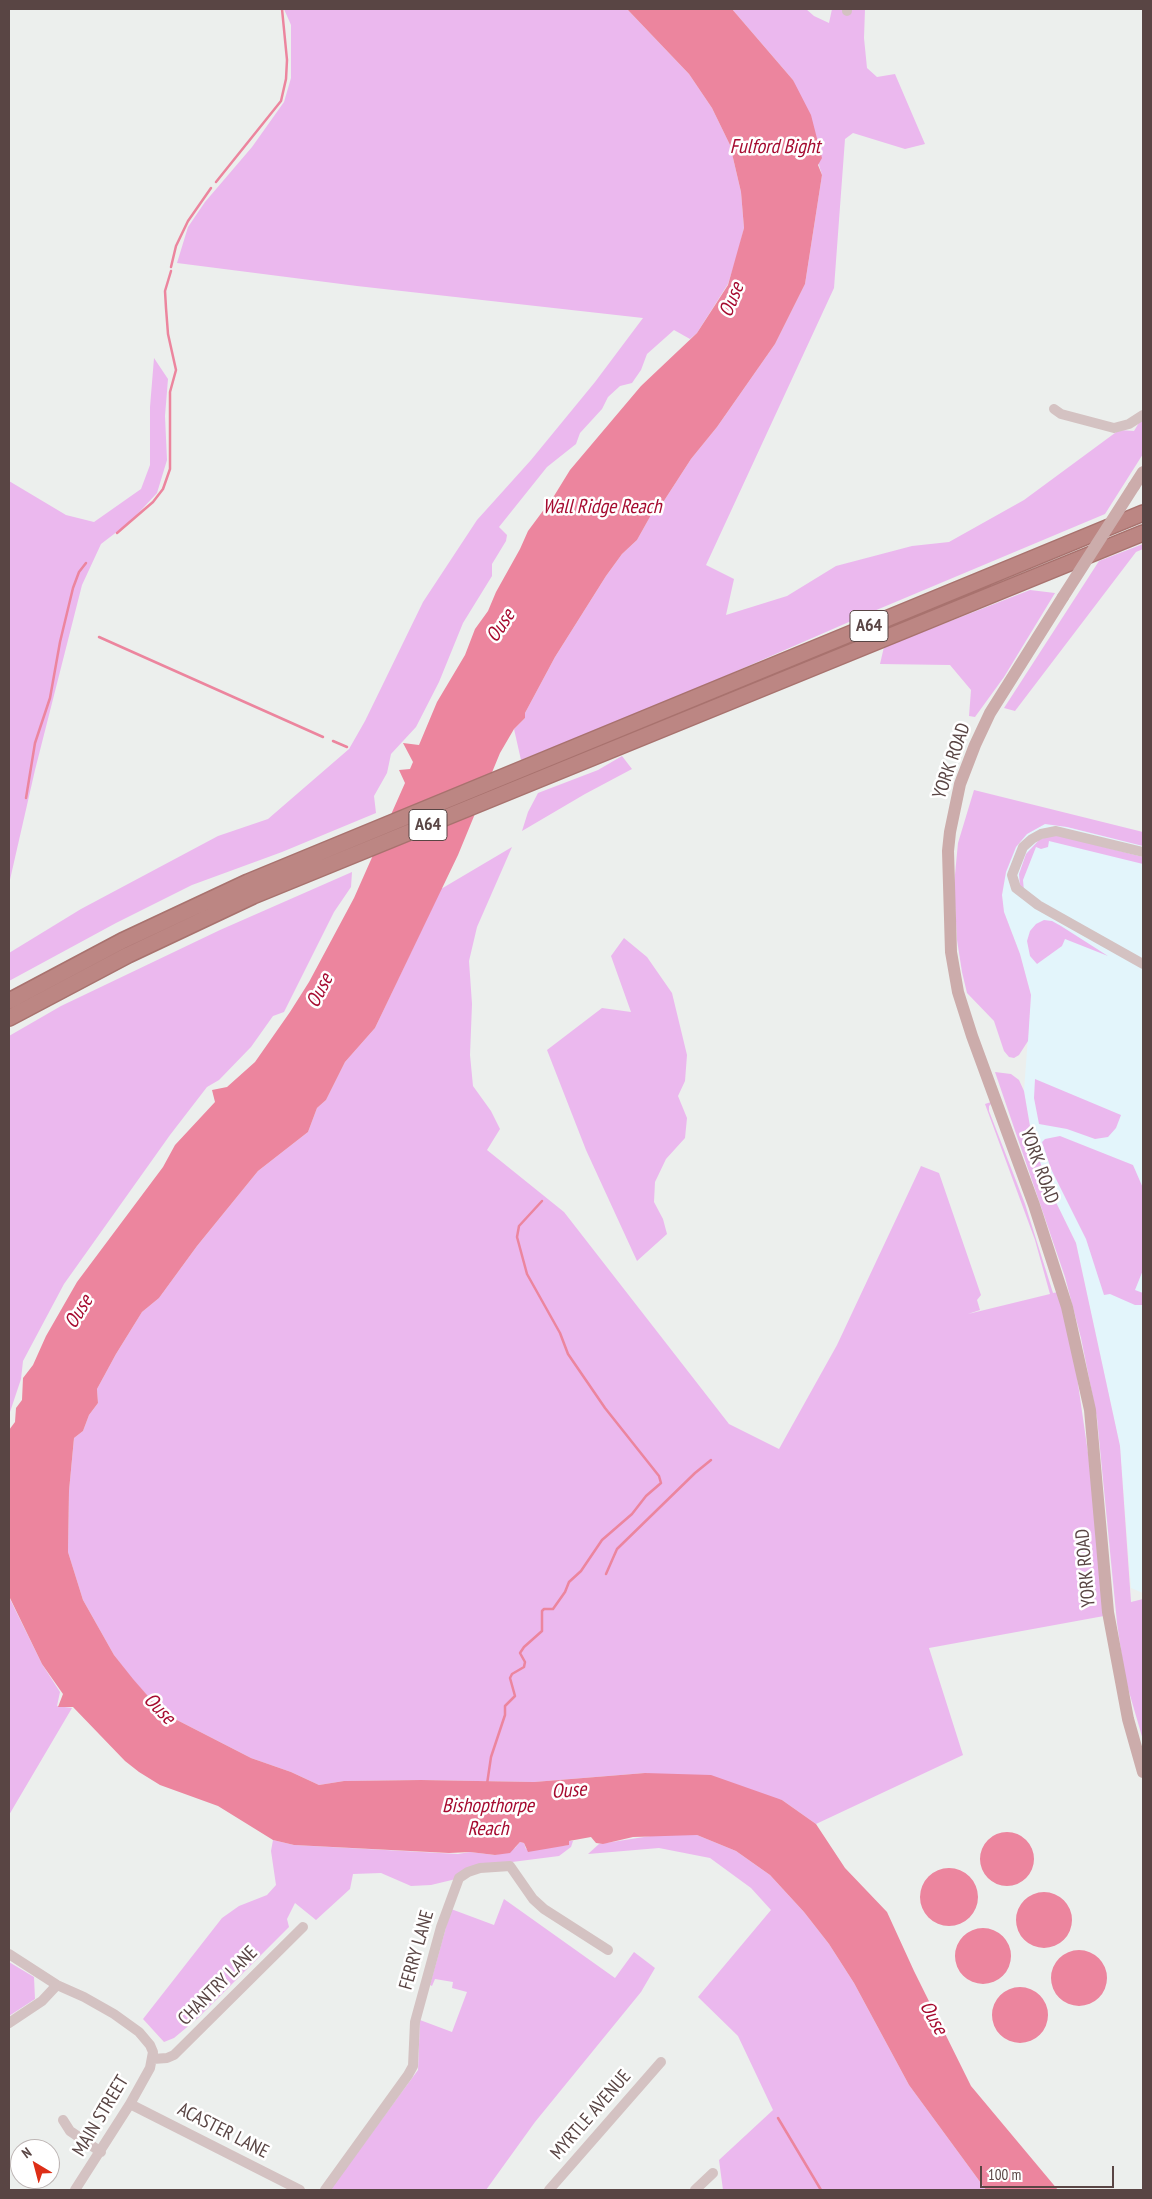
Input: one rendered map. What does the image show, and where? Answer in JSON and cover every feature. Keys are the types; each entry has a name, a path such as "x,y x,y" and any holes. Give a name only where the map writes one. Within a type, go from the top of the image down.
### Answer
{"highway":[{"name":"A64","path":"9,1018 250,889 595,739 1143,513"},
{"name":"A64","path":"9,1001 122,941 250,889 602,753 1143,533"}],"main road":[{"name":"YORK ROAD","path":"1143,472 990,713 960,784 948,851 951,952 958,992 972,1036 1034,1205 1067,1308 1090,1410 1108,1612 1128,1719 1143,1772"}],"street":[{"path":"1054,409 1061,414 1114,428 1129,424 1143,415"},
{"path":"1143,852 1056,831 1032,838 1023,847 1012,875 1016,888 1038,905 1143,964"},
{"name":"FERRY LANE","path":"325,2190 413,2066 415,2022 441,1927 460,1878 468,1872 480,1868 510,1866 533,1899 544,1910 608,1950"},
{"name":"CHANTRY LANE","path":"153,2059 167,2058 174,2055 303,1926"},
{"path":"9,1954 57,1985 98,2005 139,2032 150,2045 153,2059"},
{"path":"9,2023 42,2001 57,1985"},
{"name":"MAIN STREET","path":"75,2190 130,2104 153,2059"},
{"name":"MYRTLE AVENUE","path":"548,2190 661,2062"},
{"name":"ACASTER LANE","path":"130,2104 300,2190"},
{"path":"63,2120 70,2131 100,2152"},
{"path":"695,2190 713,2173"}],"shaded area":[{"path":"284,9 627,9 689,74 712,108 730,145 741,192 744,228 737,256 728,284 697,333 690,339 674,330 647,354 641,370 632,383 620,386 608,397 602,409 580,433 576,444 547,467 499,527 507,535 506,541 492,564 492,576 463,623 439,682 416,727 391,754 387,773 374,796 376,813 282,852 192,885 116,923 9,981 9,953 81,909 218,836 268,819 349,749 365,721 423,602 477,520 531,460 595,382 643,318 357,286 177,263 188,227 205,202 252,147 284,102 291,78 291,25"},
{"path":"732,9 806,9 814,16 829,23 832,9 865,9 864,38 867,68 877,77 895,74 925,144 905,149 853,133 845,139 834,288 706,565 734,579 726,615 787,596 836,566 912,546 949,542 1024,500 1119,430 1134,431 1143,416 1143,454 1105,514 874,611 650,709 521,760 514,729 525,718 525,713 555,657 606,576 622,554 637,540 651,515 660,507 691,459 717,427 775,344 805,284 822,175 793,80"},
{"path":"154,358 168,379 165,416 167,460 157,493 131,521 101,544 82,585 35,770 9,884 9,481 66,515 94,522 141,489 150,465 150,407"},
{"path":"1143,544 1143,549 1136,552 1015,711 1004,708 1099,561"},
{"path":"1030,590 1055,593 1004,677 975,717 969,716 971,690 950,665 880,664 884,647"},
{"path":"622,756 632,769 522,831 528,812 538,793 598,770"},
{"path":"974,790 1143,832 1143,846 1067,827 1045,824 1027,834 1016,847 1006,872 1002,895 1004,912 1020,954 1031,995 1028,1041 1019,1055 1014,1058 1009,1057 1004,1051 994,1021 967,993 957,940 954,885 958,843"},
{"path":"1045,824 1067,827 1143,846 1143,1593 1131,1588 1120,1446 1076,1243 1049,1188 1032,1138 1024,1091 1031,995 1020,954 1004,912 1002,895 1006,872 1016,847 1027,834"},
{"path":"1049,836 1061,836 1143,857 1143,864 1049,841 1048,847 1041,849 1036,847 1023,880 1024,891 1020,886 1019,874 1026,854 1039,840"},
{"path":"512,847 477,927 469,961 472,1004 470,1055 473,1086 491,1111 500,1129 487,1150 564,1212 729,1424 779,1449 837,1345 921,1166 939,1173 981,1295 977,1300 980,1310 968,1314 1050,1294 1035,1240 985,1104 994,1101 989,1106 989,1111 1025,1204 1053,1293 1058,1292 1074,1356 1089,1460 1104,1616 929,1648 963,1755 816,1824 782,1800 645,1773 534,1782 344,1781 319,1785 291,1772 251,1758 175,1719 170,1711 154,1703 132,1679 114,1655 83,1600 68,1552 69,1491 74,1438 83,1431 89,1415 98,1403 97,1389 142,1312 159,1298 197,1246 258,1171 308,1132 317,1108 326,1100 345,1062 375,1028 441,889"},
{"path":"352,872 351,887 334,912 284,1012 273,1016 251,1047 219,1080 207,1087 170,1135 64,1284 23,1361 21,1379 9,1415 9,1036 61,1006 220,930"},
{"path":"1044,920 1052,921 1061,926 1108,956 1065,939 1062,946 1037,964 1030,956 1027,941 1030,931 1036,924"},
{"path":"624,938 647,957 672,993 687,1055 685,1081 678,1096 687,1118 685,1138 666,1159 655,1182 654,1202 663,1219 667,1234 637,1261 586,1150 547,1050 602,1008 631,1012 611,956"},
{"path":"995,1072 1011,1074 1019,1080 1024,1091 1032,1138 1049,1188 1076,1243 1120,1446 1131,1602 1143,1599 1143,1740 1125,1678 1117,1623 1097,1418 1081,1338 1065,1277"},
{"path":"1035,1079 1121,1115 1116,1128 1108,1137 1095,1139 1067,1129 1039,1124 1034,1098"},
{"path":"1060,1136 1133,1165 1143,1188 1143,1270 1135,1290 1143,1293 1142,1305 1135,1305 1110,1294 1104,1295 1086,1239 1051,1169 1042,1142 1045,1139"},
{"path":"9,1597 42,1664 60,1692 57,1706 72,1708 9,1815"},
{"path":"657,1835 697,1835 736,1851 770,1875 804,1912 829,1944 854,1983 909,2085 986,2190 723,2190 719,2160 773,2110 738,2036 698,1997 771,1910 751,1888 710,1858 659,1848 588,1854 599,1844"},
{"path":"273,1840 294,1845 458,1854 470,1852 495,1855 515,1848 520,1842 524,1843 526,1849 569,1845 569,1841 573,1841 571,1847 559,1856 473,1867 456,1879 431,1885 411,1886 381,1873 353,1874 350,1889 316,1920 295,1903 287,1919 289,1927 198,2018 174,2038 164,2042 143,2019 222,1918 239,1906 267,1895 276,1885 271,1851"},
{"path":"504,1899 615,1978 634,1952 655,1968 641,1992 535,2122 486,2190 330,2190 418,2070 420,2020 452,2032 467,1992 452,1988 453,1982 435,1979 432,1986 430,1985 451,1909 494,1925"},
{"path":"9,1962 34,1977 35,1999 9,2016"}],"water":[{"path":"627,9 732,9 793,80 811,115 822,158 818,165 822,175 805,284 775,344 717,427 691,459 660,507 651,515 637,540 622,554 606,576 555,657 525,713 525,718 514,729 500,753 458,855 375,1028 345,1062 326,1100 317,1108 308,1132 258,1171 197,1246 159,1298 142,1312 116,1354 97,1389 98,1403 89,1415 83,1431 74,1438 69,1491 68,1552 83,1600 114,1655 154,1703 170,1711 175,1719 251,1758 291,1772 319,1785 344,1781 534,1782 645,1773 711,1775 782,1800 816,1824 845,1868 887,1912 971,2086 1058,2190 986,2190 909,2085 854,1983 829,1944 804,1912 770,1875 736,1851 697,1835 633,1837 603,1844 596,1843 591,1837 569,1841 569,1845 528,1852 524,1843 520,1842 510,1853 495,1855 470,1852 449,1853 294,1845 273,1840 218,1806 160,1785 125,1761 73,1707 58,1707 63,1694 42,1664 9,1596 9,1430 15,1422 16,1408 22,1400 23,1378 33,1365 46,1336 77,1282 163,1167 175,1145 215,1102 212,1090 227,1087 255,1062 309,982 354,898 405,783 399,770 410,769 413,762 403,743 419,745 437,702 465,655 475,629 488,611 528,531 554,496 570,470 641,386 697,333 728,285 744,228 741,192 730,145 712,108 689,74"},
{"path":"1007,1832 1017,1834 1026,1840 1032,1849 1034,1859 1032,1869 1026,1878 1017,1884 1007,1886 997,1884 988,1878 982,1869 980,1859 982,1849 988,1840 997,1834"},
{"path":"949,1868 965,1873 973,1881 978,1897 973,1913 965,1921 949,1926 933,1921 925,1913 920,1897 925,1881 933,1873"},
{"path":"1044,1892 1055,1894 1064,1900 1070,1909 1072,1920 1070,1931 1064,1940 1055,1946 1044,1948 1033,1946 1024,1940 1018,1931 1016,1920 1018,1909 1024,1900 1033,1894"},
{"path":"983,1928 994,1930 1003,1936 1009,1945 1011,1956 1009,1967 1003,1976 994,1982 983,1984 972,1982 963,1976 957,1967 955,1956 957,1945 963,1936 972,1930"},
{"path":"1073,1950 1085,1950 1095,1954 1103,1962 1107,1978 1103,1994 1095,2002 1085,2006 1073,2006 1063,2002 1055,1994 1051,1984 1051,1972 1055,1962 1063,1954"},
{"path":"1015,1987 1025,1987 1040,1995 1046,2004 1048,2015 1046,2026 1040,2035 1025,2043 1015,2043 1004,2038 997,2031 992,2020 992,2010 997,1999 1004,1992"}],"waterway":[{"path":"216,182 281,101 286,79 287,60 282,9"},
{"path":"171,267 176,246 188,221 211,188"},
{"path":"117,533 153,502 163,489 170,469 170,392 176,370 168,334 165,291 171,271"},
{"path":"26,798 35,743 50,698 60,642 73,588 79,572 86,563"},
{"path":"99,637 323,737"},
{"path":"333,741 347,747"},
{"name":"Bishopthorpe Reach","path":"487,1784 491,1757 505,1715 505,1706 515,1696 510,1678 512,1674 524,1667 525,1662 520,1653 524,1647 542,1631 542,1611 544,1609 553,1609 565,1592 569,1582 581,1571 602,1540 632,1514 646,1496 661,1483 659,1476 605,1408 568,1354 560,1333 527,1274 517,1237 519,1226 542,1201"},
{"path":"606,1574 617,1549 695,1473 711,1460"},
{"path":"778,2118 821,2190"}],"water label":[{"name":"Fulford Bight","path":"775,147"},
{"name":"Ouse","path":"732,300"},
{"name":"Wall Ridge Reach","path":"602,507"},
{"name":"Ouse","path":"501,626"},
{"name":"Ouse","path":"320,991"},
{"name":"Ouse","path":"79,1312"},
{"name":"Ouse","path":"159,1709"},
{"name":"Ouse","path":"569,1791"},
{"name":"Ouse","path":"933,2018"}]}
